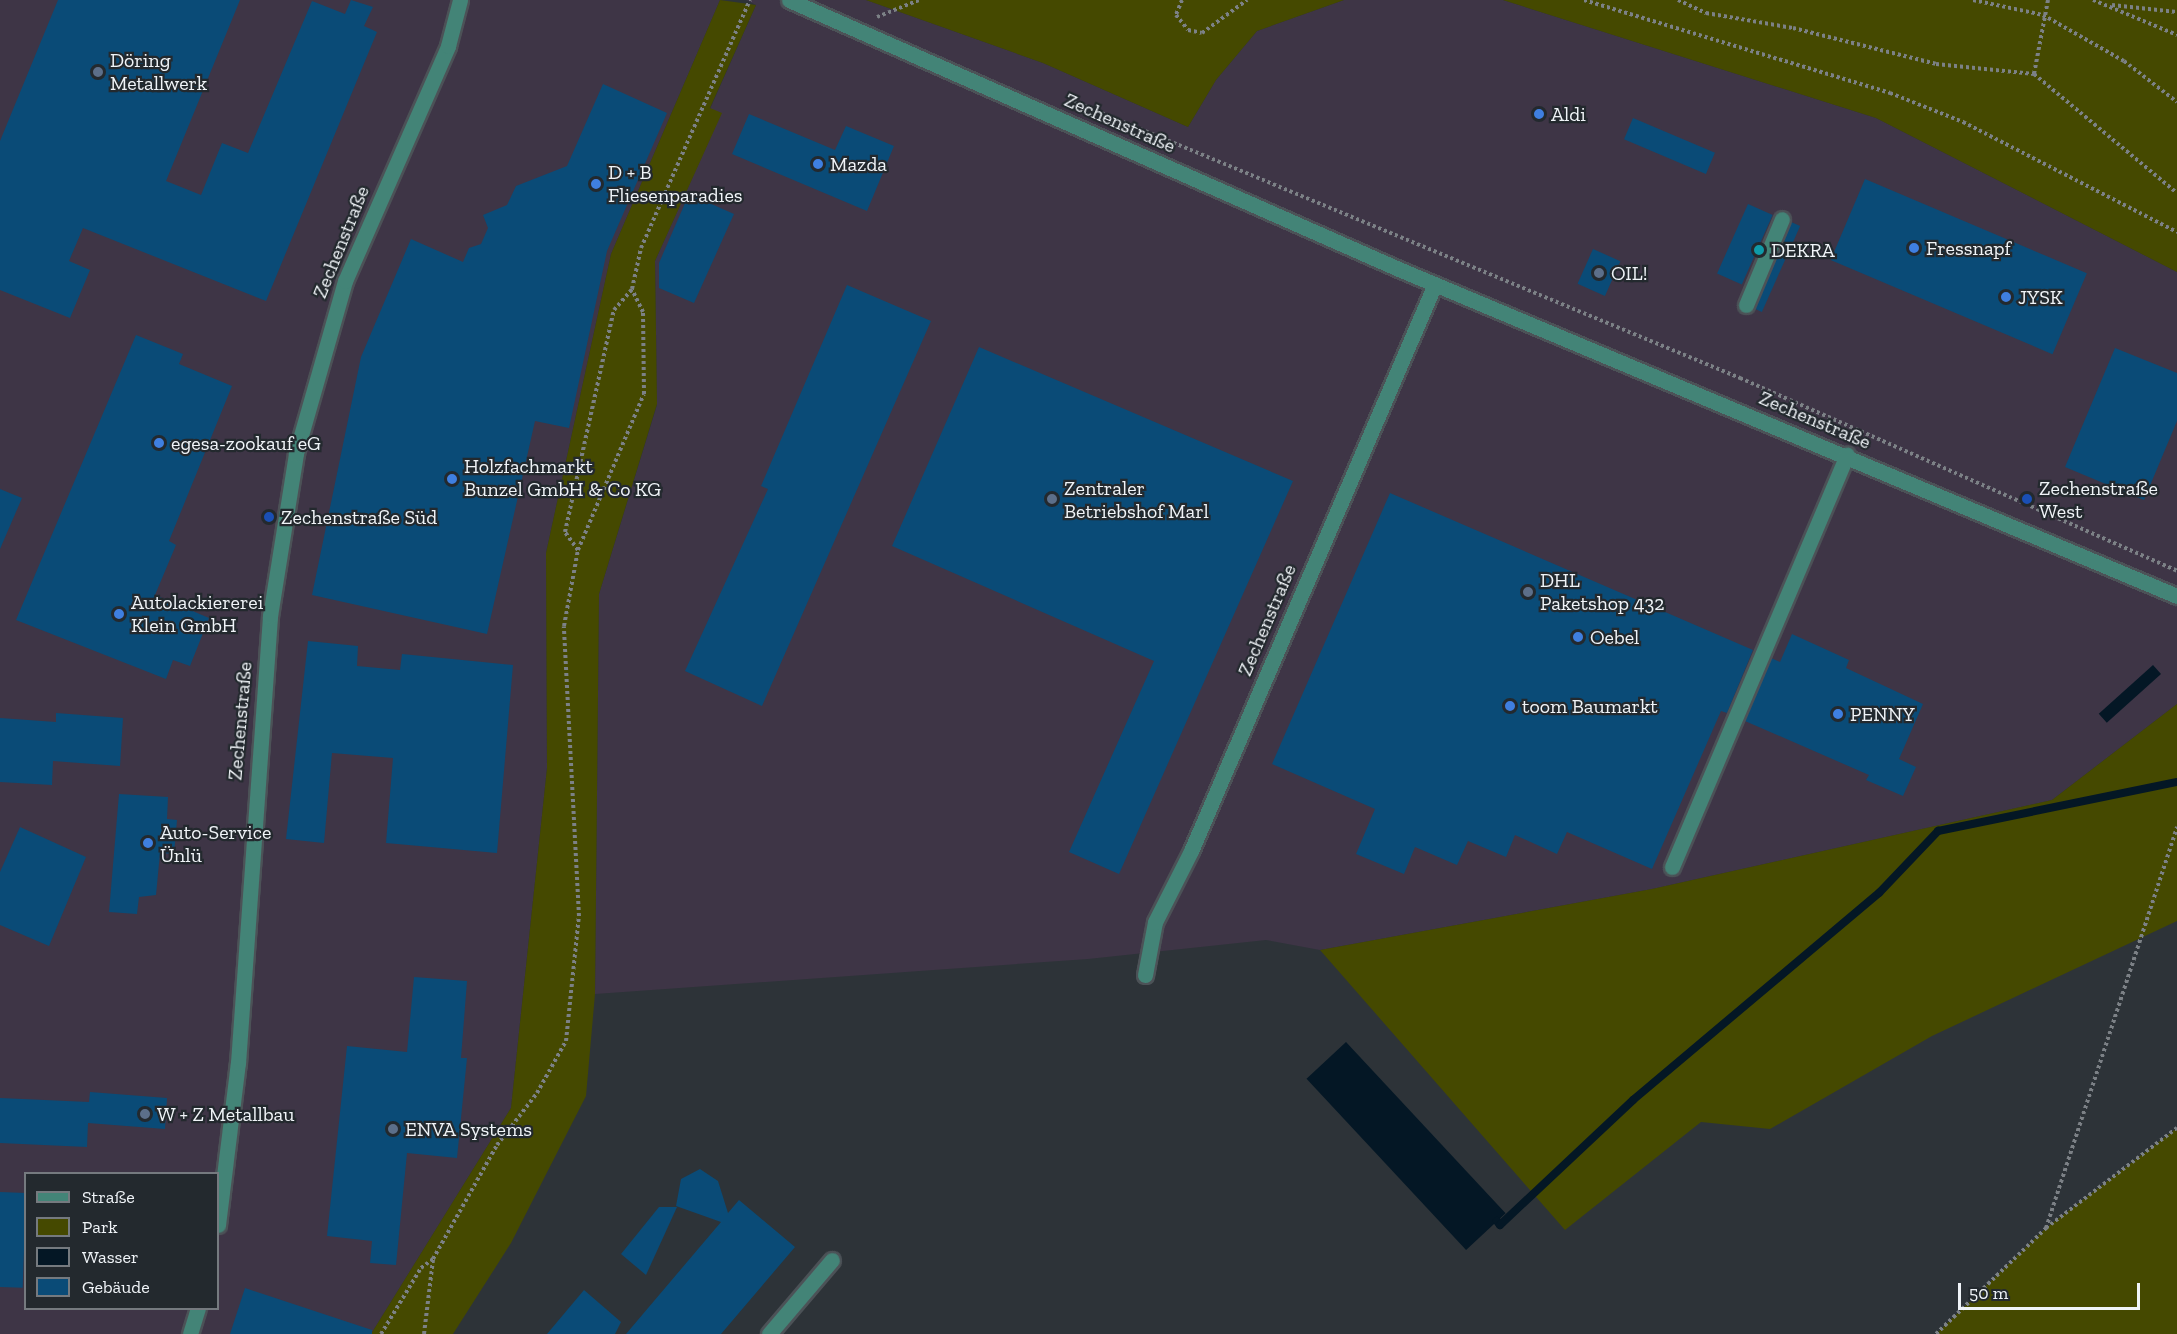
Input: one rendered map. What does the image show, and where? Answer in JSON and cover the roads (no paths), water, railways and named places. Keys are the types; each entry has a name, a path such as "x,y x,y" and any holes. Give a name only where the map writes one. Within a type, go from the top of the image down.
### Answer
{"street":[{"name":"Zechenstraße","path":"219,1217 238,1064 270,616 296,453 345,281 448,46 460,0"},
{"name":"Zechenstraße","path":"789,0 1435,284 1847,455 2177,596"},
{"path":"1746,305 1782,219"},
{"name":"Zechenstraße","path":"1144,975 1155,922 1191,851 1435,284"},
{"path":"1672,867 1847,455"},
{"path":"769,1334 832,1260"},
{"path":"190,1334 197,1310"}],"water":[{"path":"2153,665 2161,674 2107,723 2099,714"},
{"path":"1346,1042 1506,1213 1466,1250 1307,1079"}],"waterway":[{"path":"1497,1221 1500,1225 1633,1100 1879,893 1938,831 2177,782"}],"place":[{"name":"Döring Metallwerk","path":"98,72"},
{"name":"Aldi","path":"1539,114"},
{"name":"Mazda","path":"818,164"},
{"name":"D + B Fliesenparadies","path":"596,184"},
{"name":"Fressnapf","path":"1914,248"},
{"name":"DEKRA","path":"1759,250"},
{"name":"OIL!","path":"1599,273"},
{"name":"JYSK","path":"2006,297"},
{"name":"egesa-zookauf eG","path":"159,443"},
{"name":"Holzfachmarkt Bunzel GmbH & Co KG","path":"452,479"},
{"name":"Zentraler Betriebshof Marl","path":"1052,499"},
{"name":"Zechenstraße West","path":"2027,499"},
{"name":"Zechenstraße Süd","path":"269,517"},
{"name":"DHL Paketshop 432","path":"1528,592"},
{"name":"Autolackiererei Klein GmbH","path":"119,614"},
{"name":"Oebel","path":"1578,637"},
{"name":"toom Baumarkt","path":"1510,706"},
{"name":"PENNY","path":"1838,714"},
{"name":"Auto-Service Ünlü","path":"148,843"},
{"name":"W + Z Metallbau","path":"145,1114"},
{"name":"ENVA Systems","path":"393,1129"}]}
